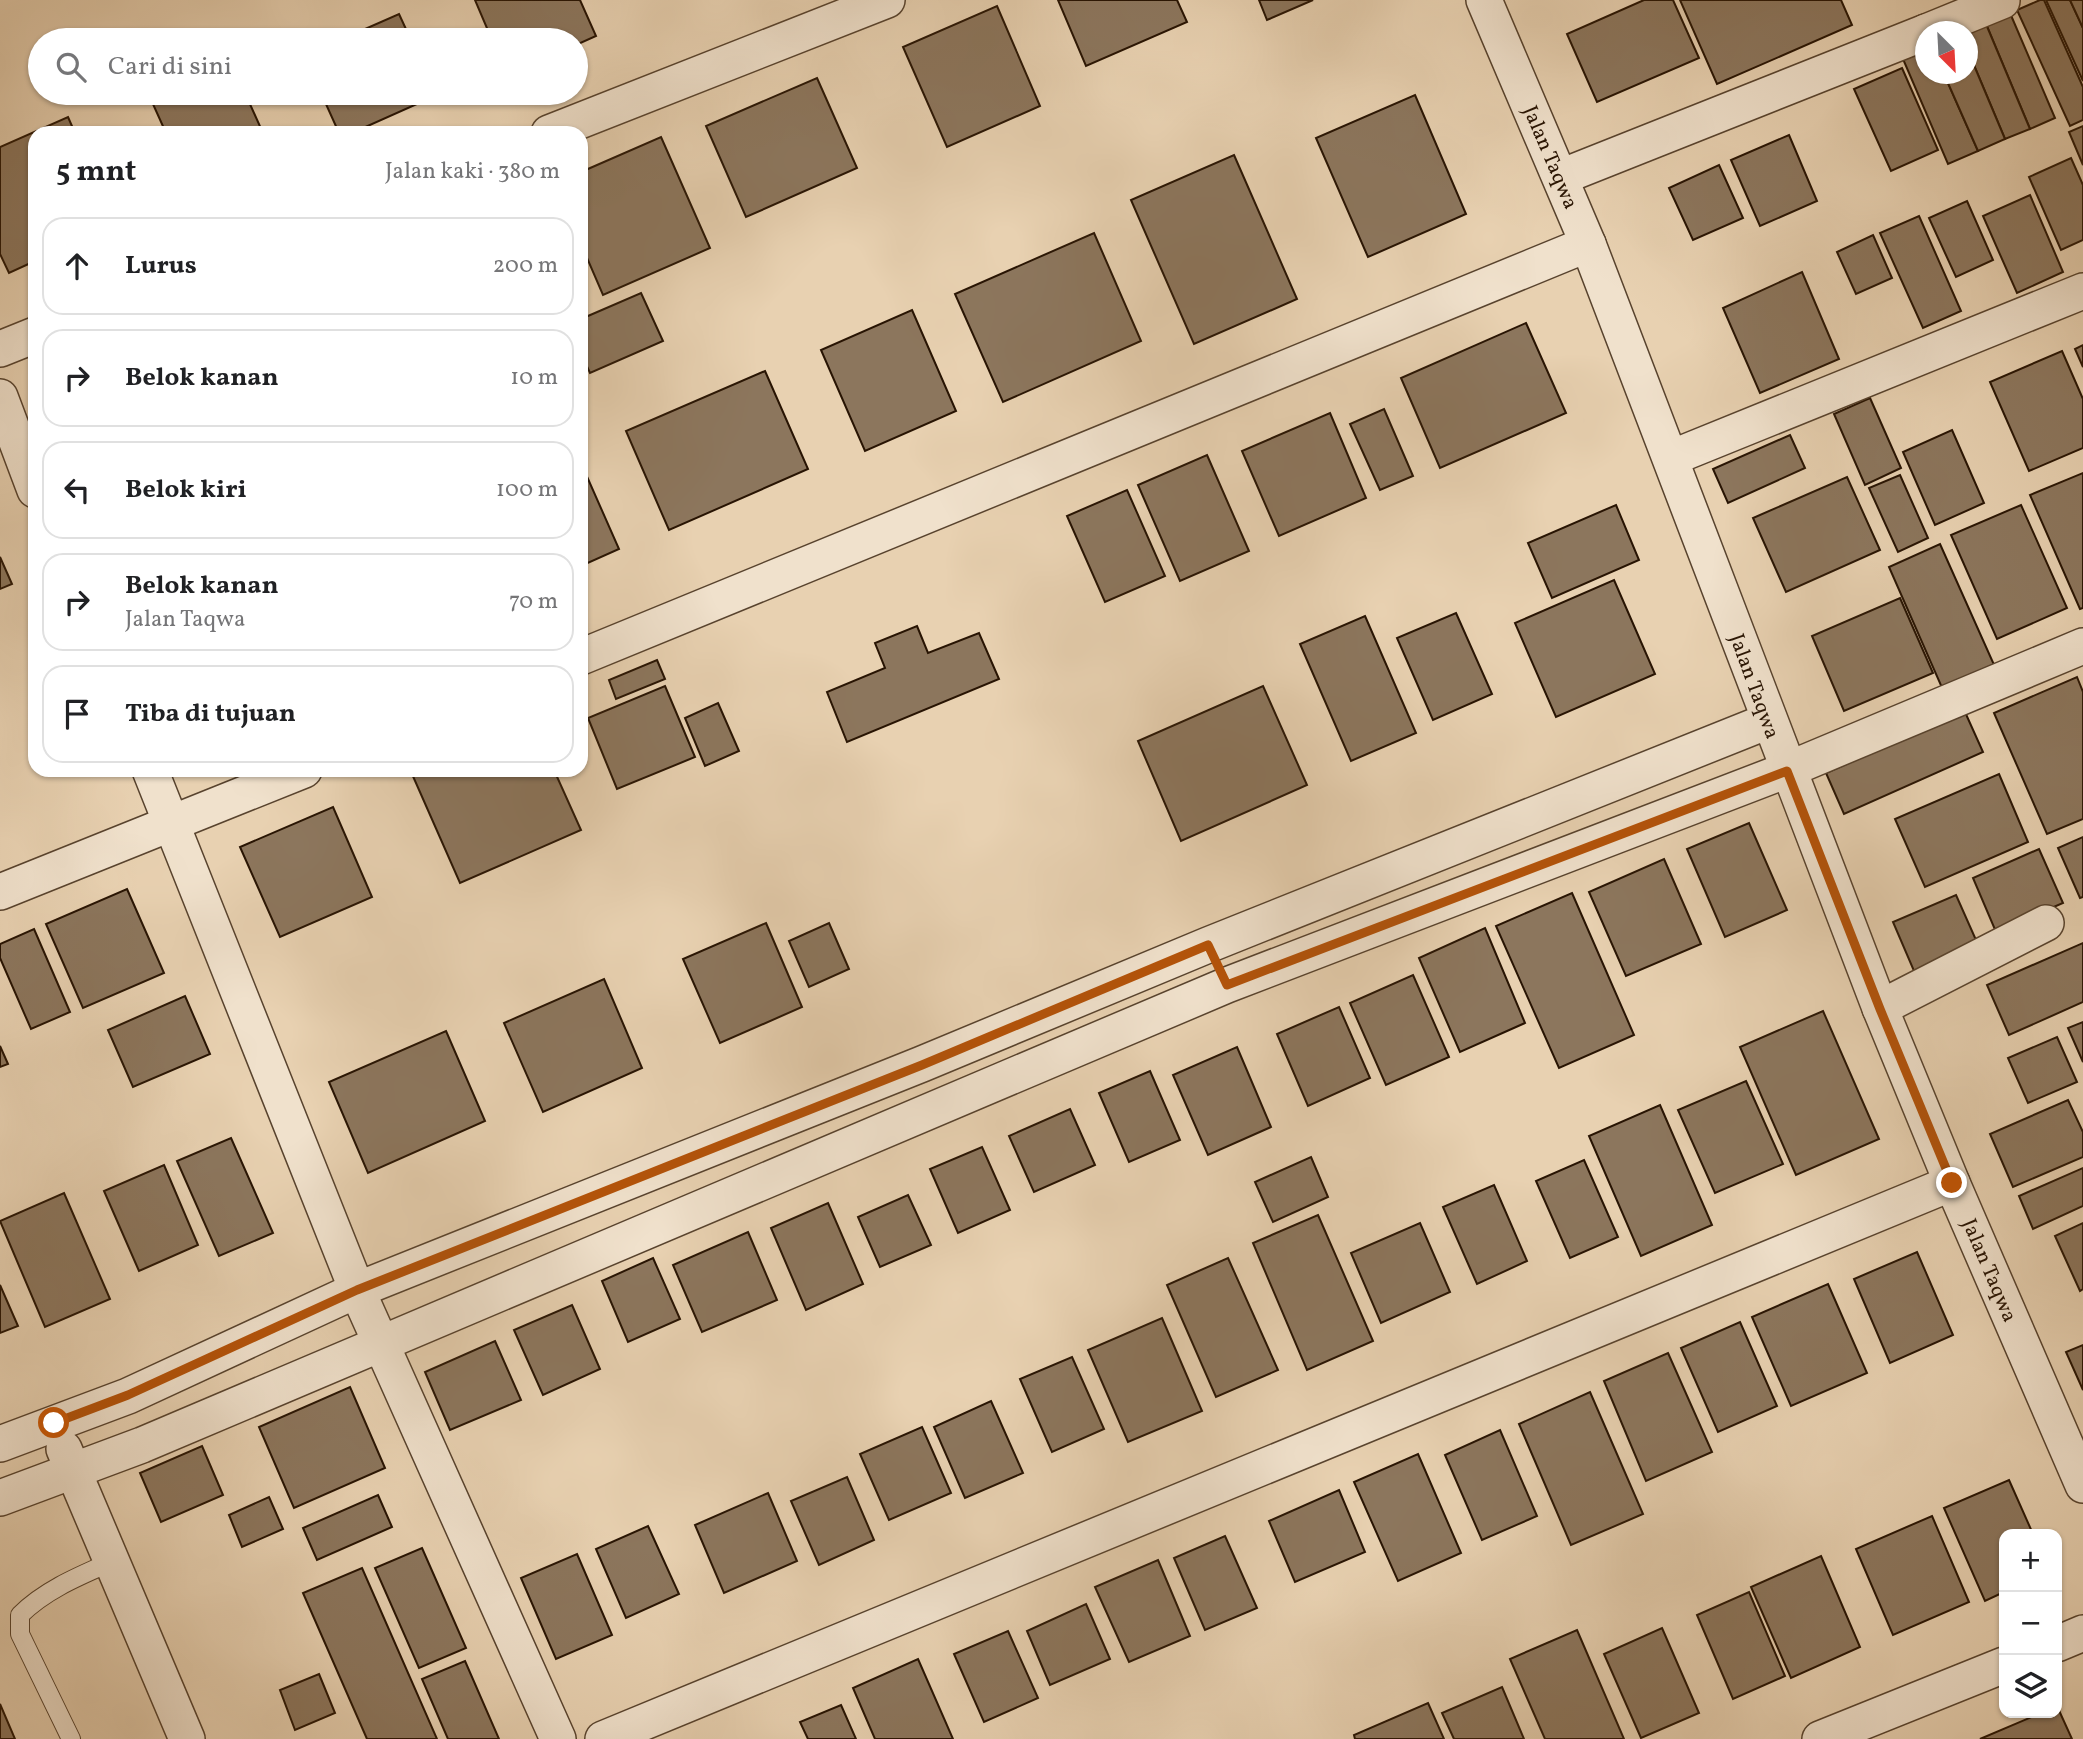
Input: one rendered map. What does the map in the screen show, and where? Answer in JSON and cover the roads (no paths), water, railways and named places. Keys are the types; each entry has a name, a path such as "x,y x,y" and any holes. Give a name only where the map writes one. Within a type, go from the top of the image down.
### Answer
{"street":[{"path":"567,126 887,0"},
{"name":"Jalan Taqwa","path":"1484,0 1588,244 1880,1009 2083,1485"},
{"path":"1953,21 2002,1"},
{"path":"1561,177 1915,36"},
{"path":"588,654 1588,244"},
{"path":"1671,458 2083,291"},
{"path":"0,349 28,338"},
{"path":"0,397 7,442 28,478"},
{"path":"0,1498 142,1446 1227,985 1787,771 2083,646"},
{"path":"0,1444 128,1395 357,1290 922,1065 1208,945 1768,721"},
{"path":"153,777 357,1290 558,1739"},
{"path":"0,892 287,777"},
{"path":"1880,1009 2046,923"},
{"path":"1208,945 1227,985"},
{"path":"922,1065 937,1108"},
{"path":"603,1739 1952,1183"},
{"path":"54,1423 187,1739"},
{"path":"2062,1642 2083,1633"},
{"path":"1820,1739 1999,1667"}],"lane":[{"path":"71,1739 20,1634 20,1615 33,1602 111,1562"}]}
